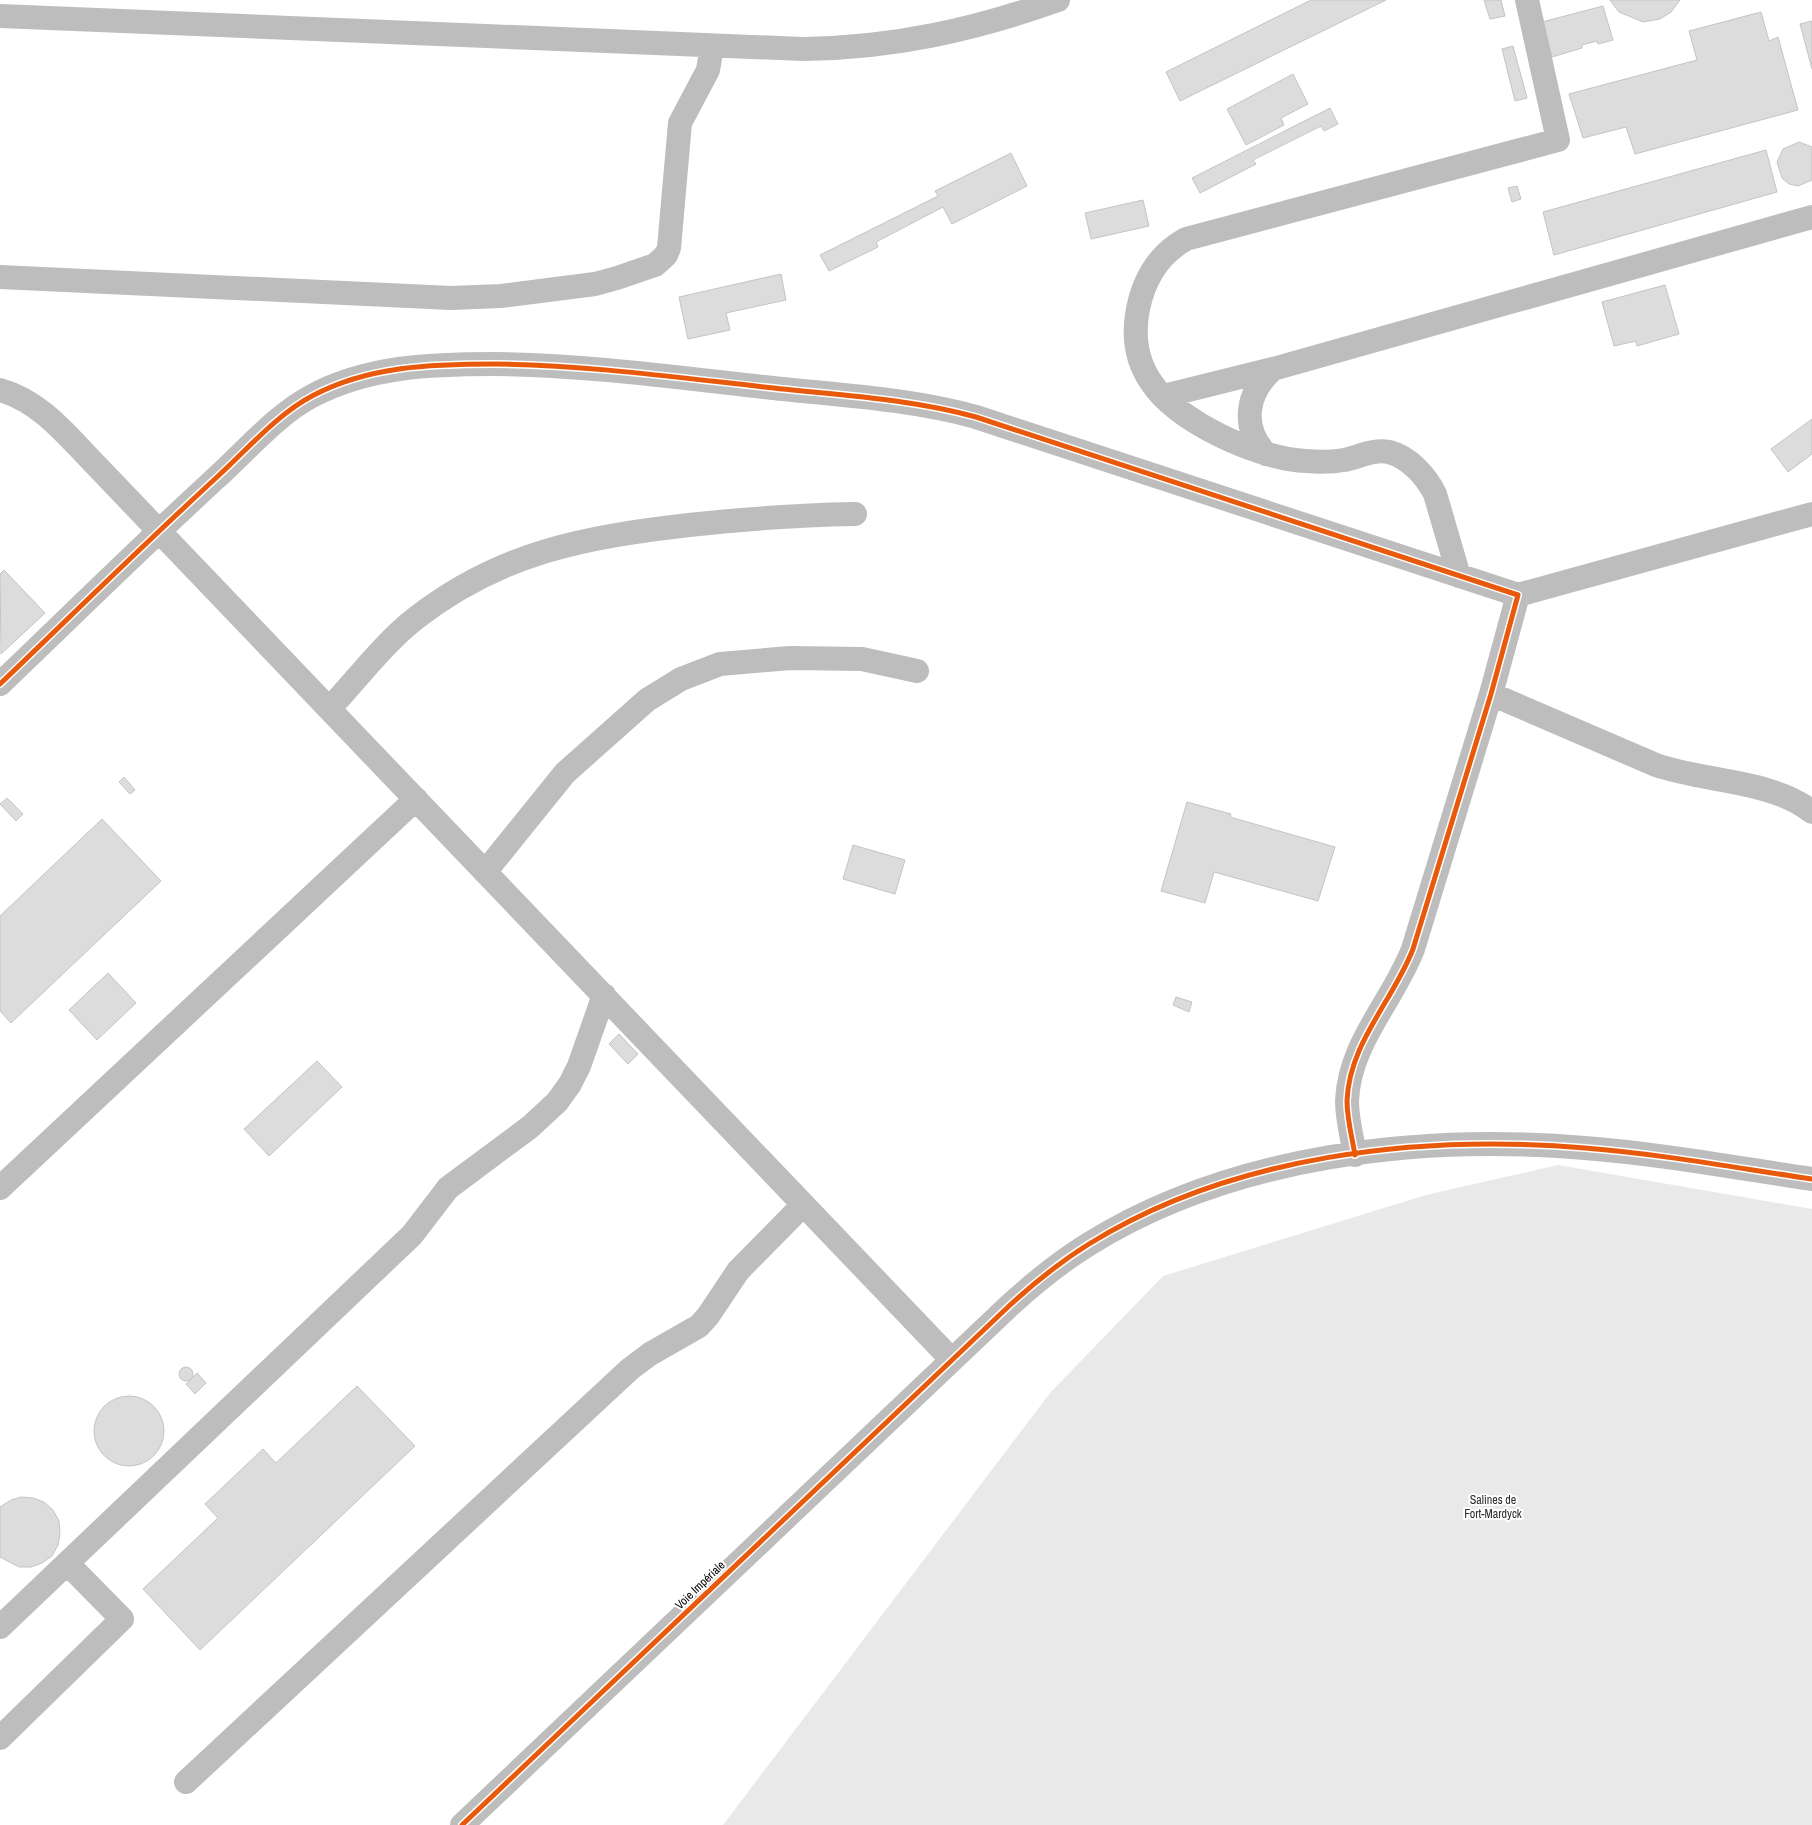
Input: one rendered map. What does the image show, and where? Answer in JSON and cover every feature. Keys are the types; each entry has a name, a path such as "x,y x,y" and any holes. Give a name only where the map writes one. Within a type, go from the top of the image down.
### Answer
{"street":[{"path":"0,16 820,49 904,42 968,29 1058,0"},
{"path":"1460,576 1435,494 1421,474 1406,460 1382,451 1343,460 1317,461 1266,454 1210,430 1164,396 1151,382 1137,349 1136,329 1139,303 1158,262 1170,249 1186,239 1558,140 1527,0"},
{"path":"0,277 451,298 529,294 595,284 617,278 655,265 666,255 669,248 678,130 683,116 708,70 712,46"},
{"path":"1164,396 1273,368 1812,217"},
{"path":"0,684 160,530 290,410 334,385 368,375 420,366 557,365 889,401 963,413 1518,596 1812,514"},
{"path":"1266,454 1254,439 1249,422 1249,412 1257,389 1273,368"},
{"path":"0,390 16,395 45,414 160,530 952,1360"},
{"path":"330,708 399,634 420,615 477,578 531,554 561,545 625,532 778,516 855,514"},
{"path":"1355,1154 1348,1110 1348,1093 1354,1070 1370,1026 1398,980 1412,950 1491,694 1518,596"},
{"path":"485,872 565,773 647,700 685,676 720,664 790,658 862,658 917,671"},
{"path":"1491,694 1651,762 1683,773 1774,793 1797,802 1812,812"},
{"path":"0,1188 416,799"},
{"path":"0,1627 412,1235 448,1188 522,1134 548,1111 575,1075 604,995"},
{"name":"Voie Impériale","path":"462,1825 1043,1276 1088,1244 1128,1222 1230,1181 1300,1163 1355,1154 1447,1145 1571,1146 1623,1151 1812,1179"},
{"path":"186,1782 630,1369 650,1354 699,1326 708,1316 738,1271 804,1205"},
{"path":"0,1738 122,1619 67,1563"}],"green space":[{"name":"Salines de Fort-Mardyck","path":"1558,1165 1812,1209 1812,1825 723,1825 1050,1393 1163,1276 1426,1195"}],"building":[{"path":"1311,0 1386,0 1180,101 1166,72"},
{"path":"1484,0 1501,0 1505,16 1490,19"},
{"path":"1610,0 1680,0 1671,12 1660,19 1643,22 1619,12"},
{"path":"1603,6 1613,40 1598,44 1597,41 1582,45 1582,48 1552,57 1542,22"},
{"path":"1761,12 1769,41 1778,37 1798,110 1635,154 1626,127 1583,138 1569,94 1697,60 1689,31"},
{"path":"1812,21 1812,69 1800,24"},
{"path":"1513,46 1527,98 1515,101 1502,49"},
{"path":"1293,74 1308,104 1281,118 1284,125 1246,145 1227,109"},
{"path":"1330,108 1338,124 1324,131 1321,126 1253,160 1256,164 1200,193 1192,178"},
{"path":"1799,142 1812,147 1812,180 1798,186 1789,184 1782,178 1777,162 1783,149"},
{"path":"1766,150 1777,192 1554,255 1543,212"},
{"path":"1011,153 1027,186 952,224 943,207 876,242 878,247 829,271 820,255 938,196 935,191"},
{"path":"1517,186 1521,199 1512,202 1508,188"},
{"path":"1143,200 1149,226 1091,239 1085,213"},
{"path":"781,274 786,300 726,313 730,330 688,339 679,297"},
{"path":"1665,285 1679,334 1637,346 1636,341 1614,346 1602,302"},
{"path":"1812,419 1812,454 1788,472 1771,449"},
{"path":"4,570 45,613 1,654 0,574"},
{"path":"124,777 135,790 130,794 119,782"},
{"path":"7,798 23,814 16,821 0,804"},
{"path":"1187,802 1231,814 1230,817 1335,847 1318,901 1214,872 1205,903 1161,891"},
{"path":"102,819 161,881 11,1023 0,1011 0,916"},
{"path":"853,845 905,860 895,894 843,879"},
{"path":"108,973 136,1003 97,1040 69,1010"},
{"path":"1176,997 1192,1002 1189,1012 1173,1005"},
{"path":"619,1034 638,1054 628,1064 609,1044"},
{"path":"317,1061 342,1087 269,1156 244,1129"},
{"path":"186,1367 191,1369 193,1374 191,1379 186,1381 181,1379 179,1374 181,1369"},
{"path":"197,1373 206,1383 195,1394 186,1384"},
{"path":"357,1386 415,1446 200,1650 143,1589 218,1518 205,1504 263,1449 276,1463"},
{"path":"129,1396 142,1399 154,1406 161,1418 164,1431 161,1444 154,1456 142,1463 129,1466 116,1463 104,1456 97,1444 94,1431 97,1418 104,1406 116,1399"},
{"path":"21,1497 33,1498 44,1502 53,1510 59,1521 58,1545 52,1556 42,1563 31,1567 19,1567 0,1557 0,1507 11,1500"}],"cycle path":[{"path":"0,684 135,554 286,413 312,396 355,378 424,366 495,364 630,372 924,405 976,417 1518,595 1491,694 1413,949 1405,968 1363,1041 1355,1060 1347,1101 1355,1155"},
{"path":"462,1825 1018,1297 1078,1251 1145,1214 1204,1189 1265,1171 1329,1157 1393,1149 1458,1145 1522,1144 1585,1148 1670,1158 1812,1179"}]}
